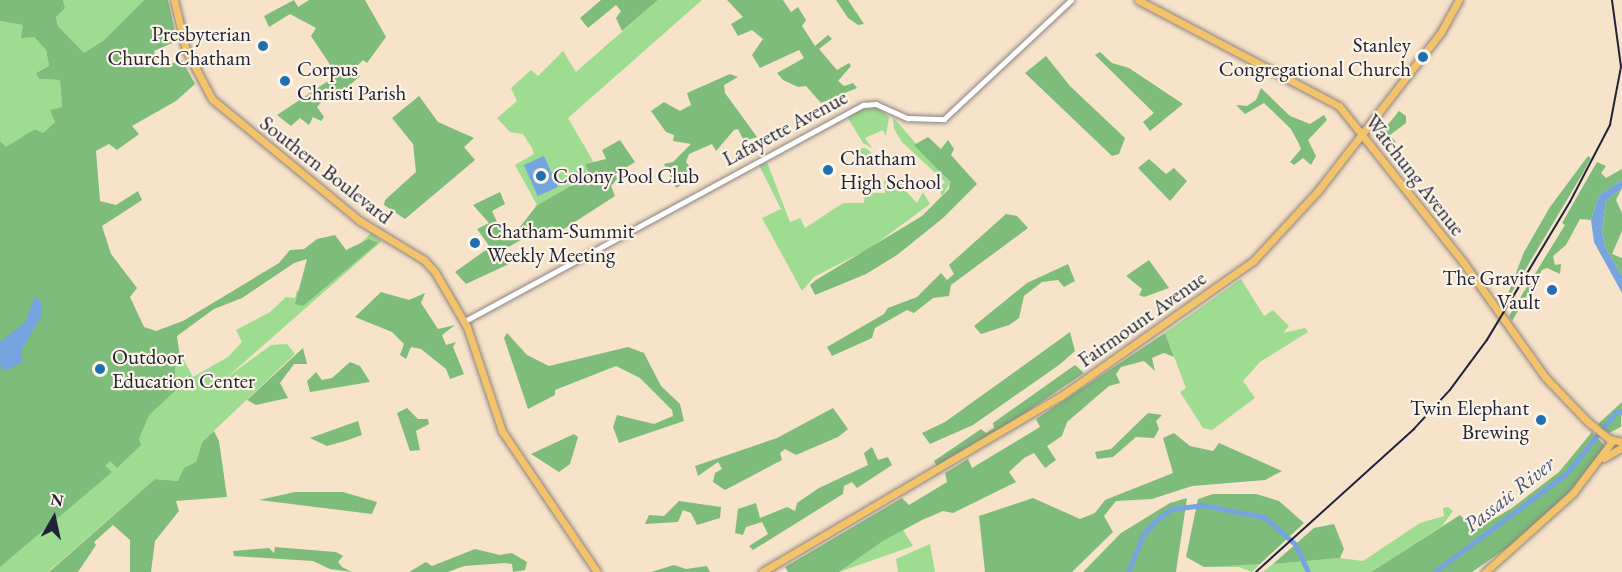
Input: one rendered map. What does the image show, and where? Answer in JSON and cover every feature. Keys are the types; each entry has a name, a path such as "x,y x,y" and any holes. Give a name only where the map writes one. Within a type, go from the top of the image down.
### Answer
{"main road":[{"name":"Southern Boulevard","path":"174,0 186,50 212,99 360,220 427,262 465,321 502,431 597,572"},
{"name":"Watchung Avenue","path":"1138,0 1334,103 1360,132 1470,272 1545,377 1594,427 1611,439"},
{"name":"Fairmount Avenue","path":"762,572 1061,396 1243,269 1312,198 1360,132 1423,57 1459,0"},
{"path":"1485,572 1553,512 1594,467 1622,445 1611,439 1594,467"}],"street":[{"name":"Lafayette Avenue","path":"465,321 863,105 876,104 908,118 944,119 1071,0"}],"green space":[{"path":"0,0 63,0 65,8 56,17 58,26 84,53 104,40 144,0 168,0 177,41 154,51 158,68 182,60 195,84 176,101 132,126 139,134 117,150 109,144 96,151 100,201 116,205 138,191 142,200 102,226 111,254 137,288 130,297 144,327 156,331 183,321 279,263 290,250 304,249 317,239 335,235 346,250 369,239 378,243 303,306 295,304 307,259 294,263 242,298 214,309 177,336 180,358 175,361 175,391 149,415 139,439 141,445 117,468 110,461 105,466 112,472 0,567 0,141 6,147 35,129 43,133 55,122 50,110 62,107 60,80 39,79 36,73 49,66 46,50 34,37 21,38 23,25 0,21"},
{"path":"63,0 144,0 104,40 84,53 58,26 56,16 65,8"},
{"path":"294,0 298,7 309,0 365,0 386,37 367,63 363,60 354,69 360,76 331,102 325,98 317,107 324,117 321,121 313,117 309,125 300,118 291,126 277,115 337,75 311,36 316,28 290,14 269,27 264,16"},
{"path":"601,0 658,0 622,31 616,18 621,11 616,5 588,28 580,18"},
{"path":"658,0 702,0 568,118 593,161 585,164 594,180 588,182 585,177 537,205 515,165 534,154 532,148 523,134 510,132 497,118 517,101 511,88 531,70 538,76 563,51 576,72"},
{"path":"727,0 783,0 791,12 798,7 806,20 802,26 815,46 828,35 832,39 819,49 837,70 849,63 851,66 838,81 844,86 853,83 857,88 821,103 806,86 798,87 783,80 777,73 804,58 799,50 760,68 752,55 763,39 752,30 738,36 731,24 743,17"},
{"path":"836,0 848,0 864,24 858,25 848,18"},
{"path":"0,21 23,25 46,50 49,66 36,73 39,79 60,80 62,107 51,110 55,122 43,133 35,129 31,131 153,347 170,335 193,377 228,357 242,342 236,330 270,312 286,297 295,298 297,290 305,297 371,233 382,241 226,378 271,345 287,344 295,354 202,442 196,462 178,481 155,479 48,572 0,572","holes":["145,424 139,439 117,468 110,461 104,466"]},
{"path":"1100,52 1112,63 1129,68 1183,104 1150,131 1143,122 1154,113 1095,55"},
{"path":"1046,56 1070,86 1125,138 1119,154 1112,156 1025,73"},
{"path":"730,74 738,77 724,85 725,93 757,137 744,141 738,129 734,130 716,151 712,144 689,154 686,162 697,176 676,188 664,164 673,162 691,144 673,141 674,135 666,132 651,111 664,102 680,111 691,105 687,93"},
{"path":"1261,88 1290,116 1310,124 1324,115 1327,120 1308,140 1316,156 1311,165 1303,158 1294,165 1290,162 1301,149 1298,142 1291,129 1264,103 1245,114 1236,105 1247,106 1256,100"},
{"path":"419,96 438,122 474,138 464,147 475,160 405,219 384,205 385,200 416,172 413,144 392,118"},
{"path":"864,106 876,106 889,117 886,136 883,130 865,138 872,148 863,143 848,118"},
{"path":"1399,111 1406,116 1406,123 1390,135 1396,142 1392,145 1381,133"},
{"path":"893,117 950,183 942,196 939,188 945,182 902,142 894,129"},
{"path":"928,137 941,149 948,140 954,149 951,155 977,184 943,218 897,255 866,274 815,295 810,285 816,280 922,216 949,189 950,182 914,145"},
{"path":"620,140 635,162 615,174 617,179 611,186 615,196 553,236 526,237 505,249 513,262 466,284 455,272 490,247 477,229 489,223 473,205 500,192 505,204 492,211 503,235 520,227 537,205 586,177 588,182 593,180 585,164 606,159 602,150"},
{"path":"863,148 869,151 872,157 869,163 863,166 857,163 854,157 857,151"},
{"path":"1588,156 1591,158 1583,173 1503,307 1524,252 1550,207"},
{"path":"1149,159 1166,174 1174,168 1187,181 1170,201 1138,168"},
{"path":"767,162 790,222 800,218 805,228 843,203 864,203 865,191 869,197 873,193 885,193 884,179 887,184 905,184 902,187 917,203 923,192 930,204 870,248 814,277 802,291 762,218 781,209 759,165"},
{"path":"1597,162 1606,166 1601,173 1606,178 1622,169 1622,180 1599,195 1591,220 1580,219 1566,245 1553,256 1555,265 1561,264 1560,274 1547,268 1542,270 1512,321 1509,316 1565,225 1562,223"},
{"path":"1622,188 1616,200 1622,213 1622,231 1612,254 1622,258 1622,276 1605,247 1602,230 1606,201"},
{"path":"1006,214 1017,216 1028,228 951,285 949,296 933,298 914,313 907,310 875,328 872,338 832,356 827,347 884,314 888,308 917,297 941,273 947,280 954,274 949,265"},
{"path":"1149,260 1169,288 1144,297 1139,295 1142,289 1126,276"},
{"path":"1068,264 1075,281 1064,287 1058,280 1042,282 1024,296 1019,318 1009,325 981,334 974,326 1027,283"},
{"path":"1241,279 1264,316 1273,310 1289,326 1283,333 1305,328 1308,332 1260,362 1243,381 1255,398 1212,430 1203,428 1180,392 1186,388 1165,333"},
{"path":"381,292 409,300 425,293 421,303 438,329 455,325 442,335 446,345 456,342 453,347 464,374 450,379 446,369 421,349 411,347 406,359 400,355 404,344 392,332 355,317"},
{"path":"1070,332 1075,351 1059,365 973,425 930,444 922,433 945,422"},
{"path":"507,333 527,355 549,366 628,347 644,353 661,386 680,404 684,421 619,443 613,427 617,415 654,424 673,416 672,410 640,378 616,366 555,390 555,395 528,409 504,338"},
{"path":"1165,333 1174,357 1164,353 1152,358 1155,371 1144,361 1121,367 1116,374 1120,383 1109,386 1067,422 1062,436 1047,446 1056,460 1045,468 1034,453 1024,458 1009,472 1016,482 953,513 943,511 922,520 883,541 839,572 788,572 785,567 902,498 909,505 947,482 945,473 968,459 972,468 1040,427 1036,419"},
{"path":"303,348 307,364 294,364 280,383 288,398 256,405 247,400"},
{"path":"350,362 360,366 370,382 310,392 307,381 316,372 322,380 332,378"},
{"path":"1075,365 1084,373 1010,423 937,466 934,461 981,429 986,433 994,428 993,423"},
{"path":"1622,402 1621,427 1609,433 1598,424"},
{"path":"407,408 418,419 428,419 429,424 416,431 420,450 410,451 397,413"},
{"path":"833,408 848,429 838,437 796,455 785,449 780,453 782,460 725,490 713,482 715,473 722,469 718,462 698,476 695,466 777,438"},
{"path":"1148,413 1162,415 1156,421 1159,429 1154,438 1136,437 1113,457 1097,459 1095,452 1111,449"},
{"path":"358,421 362,435 327,446 310,438"},
{"path":"214,431 219,441 227,497 176,501 179,511 155,541 151,572 130,572 130,540 113,525 94,542 96,545 78,572 49,572 155,479 178,481 184,468 196,462 202,442"},
{"path":"1592,432 1605,446 1568,494 1524,536 1472,572 1371,572 1460,515 1475,530 1512,508 1559,472"},
{"path":"1174,433 1190,446 1213,451 1219,443 1282,471 1265,480 1192,486 1152,499 1116,501 1104,516 1113,532 1072,572 985,572 979,516 1033,498 1080,519 1095,513 1105,500 1173,473 1163,438"},
{"path":"574,434 578,437 570,464 559,472 531,454"},
{"path":"872,447 878,460 888,457 892,465 857,488 852,482 844,486 843,494 753,550 749,546 768,534 762,522 746,527 743,535 735,533 738,509 756,503 760,518 787,507 795,511 797,503 819,488 868,465 864,453"},
{"path":"295,492 343,492 377,502 372,514 259,500"},
{"path":"1213,494 1256,494 1279,501 1304,523 1260,564 1204,567 1186,557 1198,499"},
{"path":"1187,498 1176,572 1083,572 1121,533 1170,503"},
{"path":"679,501 721,507 720,518 697,525 691,513 683,510 678,522 645,524 649,515 664,516"},
{"path":"1448,507 1453,511 1442,526 1371,572 1263,572 1273,564 1340,558 1363,561 1420,523 1444,516 1443,508"},
{"path":"1334,524 1344,549 1340,558 1273,564 1314,528"},
{"path":"903,530 913,546 839,572 883,541"},
{"path":"930,544 935,572 898,572 896,559"},
{"path":"275,547 336,552 343,556 338,562 342,567 352,572 330,569 313,561 234,556 233,551 269,548 274,553"},
{"path":"475,549 500,555 512,553 527,562 525,570 513,572 512,564 505,563 464,566 448,572 409,572 426,562 432,566"},
{"path":"1215,564 1260,564 1252,572 1239,567 1204,567"},
{"path":"674,565 686,569 707,566 710,572 651,572"}],"water":[{"name":"Colony Pool Club","path":"544,156 558,187 538,196 524,165"},
{"path":"1622,180 1622,188 1606,201 1602,230 1605,247 1622,276 1622,293 1594,242 1591,220 1599,195"},
{"path":"35,296 42,303 41,317 22,349 21,363 4,371 0,366 0,342 25,322"}],"waterway":[{"name":"Passaic River","path":"1434,572 1566,474 1615,413 1622,411"},
{"name":"Passaic River","path":"1128,572 1143,535 1156,520 1171,509 1202,505 1264,517 1295,544 1308,572"}],"railway":[{"path":"1256,572 1414,429 1450,390 1487,340 1570,202 1610,125 1621,67 1612,0"}],"place":[{"name":"Presbyterian Church Chatham","path":"263,46"},
{"name":"Stanley Congregational Church","path":"1423,57"},
{"name":"Corpus Christi Parish","path":"285,81"},
{"name":"Chatham High School","path":"828,170"},
{"name":"Colony Pool Club","path":"541,176"},
{"name":"Chatham-Summit Weekly Meeting","path":"475,243"},
{"name":"The Gravity Vault","path":"1552,290"},
{"name":"Outdoor Education Center","path":"100,369"},
{"name":"Twin Elephant Brewing","path":"1541,420"}]}
